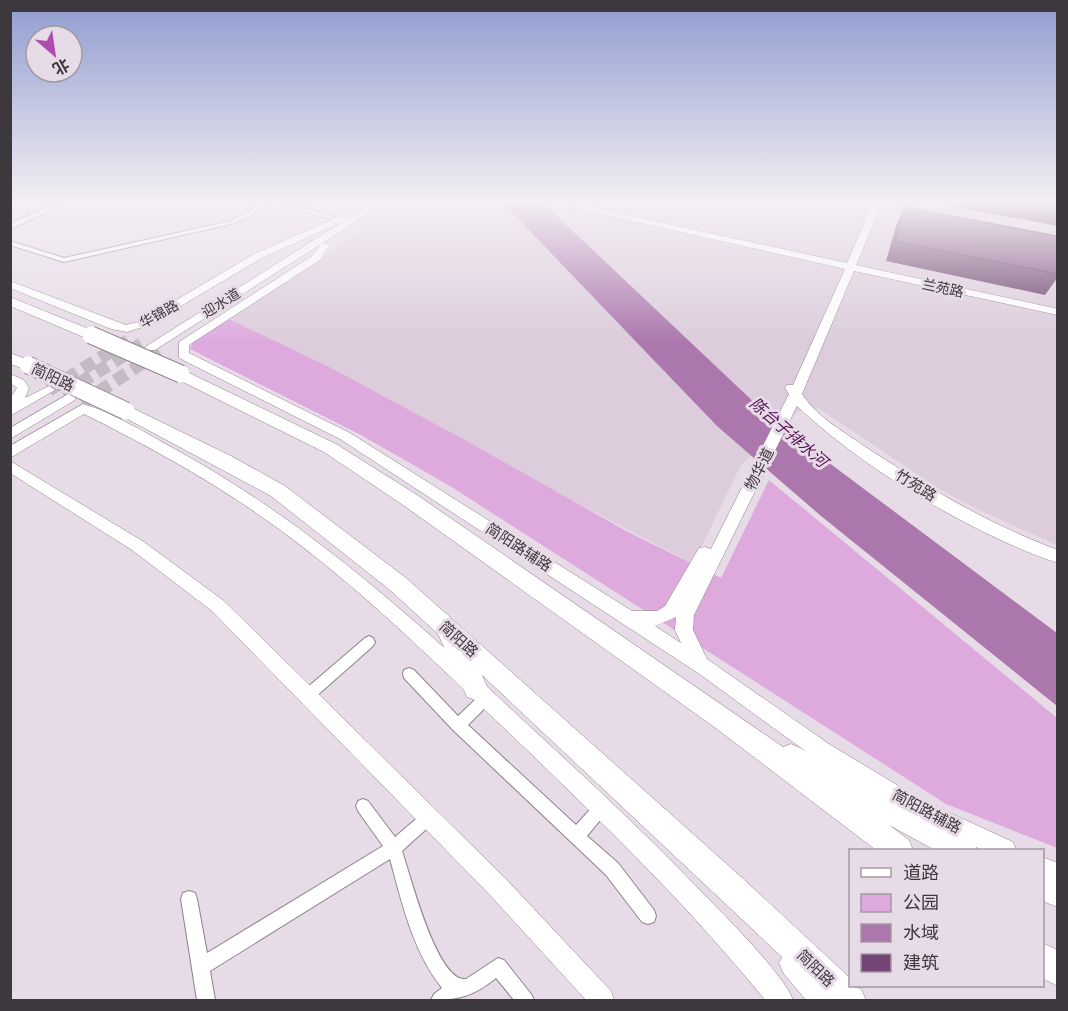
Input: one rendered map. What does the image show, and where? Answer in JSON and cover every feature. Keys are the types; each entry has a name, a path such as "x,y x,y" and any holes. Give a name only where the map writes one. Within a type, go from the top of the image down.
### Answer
{"highway":[{"path":"10,301 181,374 330,448 410,500 726,720 898,849"},
{"name":"简阳路","path":"10,358 126,411 225,461 278,491 398,584 443,624 484,684 729,885 850,1000"},
{"path":"726,720 961,849"},
{"path":"729,885 827,1000"},
{"path":"1044,960 1058,970"}],"street":[{"path":"26,248 64,260 117,248"},
{"name":"华锦路","path":"10,284 116,327 127,329 145,323 274,248"},
{"path":"148,344 282,248"},
{"name":"迎水道","path":"148,344 299,248"},
{"path":"148,344 319,248"},
{"name":"简阳路辅路","path":"323,248 316,258 183,344 183,355 345,436 704,667 831,756 915,807 1003,849"},
{"name":"兰苑路","path":"765,248 1058,311"},
{"name":"兰苑路","path":"767,248 847,266"},
{"name":"物华道","path":"704,667 684,630 685,615 754,469 794,391 854,248"},
{"name":"物华道","path":"847,266 856,248"},
{"path":"10,378 20,383 23,388 18,399 10,403"},
{"path":"10,412 48,390"},
{"name":"竹苑路","path":"794,391 823,417 912,478 989,522 1058,552"},
{"name":"竹苑路","path":"794,391 839,434 921,489 980,522 1058,557"},
{"path":"10,426 75,400"},
{"path":"10,435 75,400"},
{"path":"10,447 75,400"},
{"path":"10,453 75,400"},
{"path":"75,400 166,450 255,504 313,546 484,684 601,808 649,851 703,908 781,1000"},
{"path":"10,466 138,546 218,606 498,887 602,1000"},
{"name":"物华道","path":"630,619 659,618 677,604 754,469"},
{"path":"307,696 369,642"},
{"path":"409,674 458,725 612,869 648,916"},
{"path":"458,725 484,684"},
{"path":"363,807 394,848 431,961 449,985 459,988 470,987 498,966 525,1000"},
{"path":"577,837 601,808"},
{"path":"200,967 394,848 428,818"},
{"path":"1044,869 1058,875"},
{"path":"189,898 206,1000"},
{"path":"440,1000 459,988"}],"shaded area":[{"path":"336,248 1057,248 1057,545 979,510 938,488 818,408 799,411 741,465 693,564 229,319"}],"green space":[{"path":"229,319 329,367 628,532 721,578 769,480 1057,718 1057,848 946,804 450,486 361,435 190,349 193,342"}],"water":[{"path":"546,248 591,248 777,424 1057,633 1057,706 821,516 717,426"}],"building":[{"path":"930,248 1057,248 1058,274"}],"tunnel":[{"path":"49,390 134,337"},
{"path":"63,394 143,343"},
{"path":"82,403 162,350"}],"water label":[{"name":"陈台子排水河","path":"789,432"}]}
